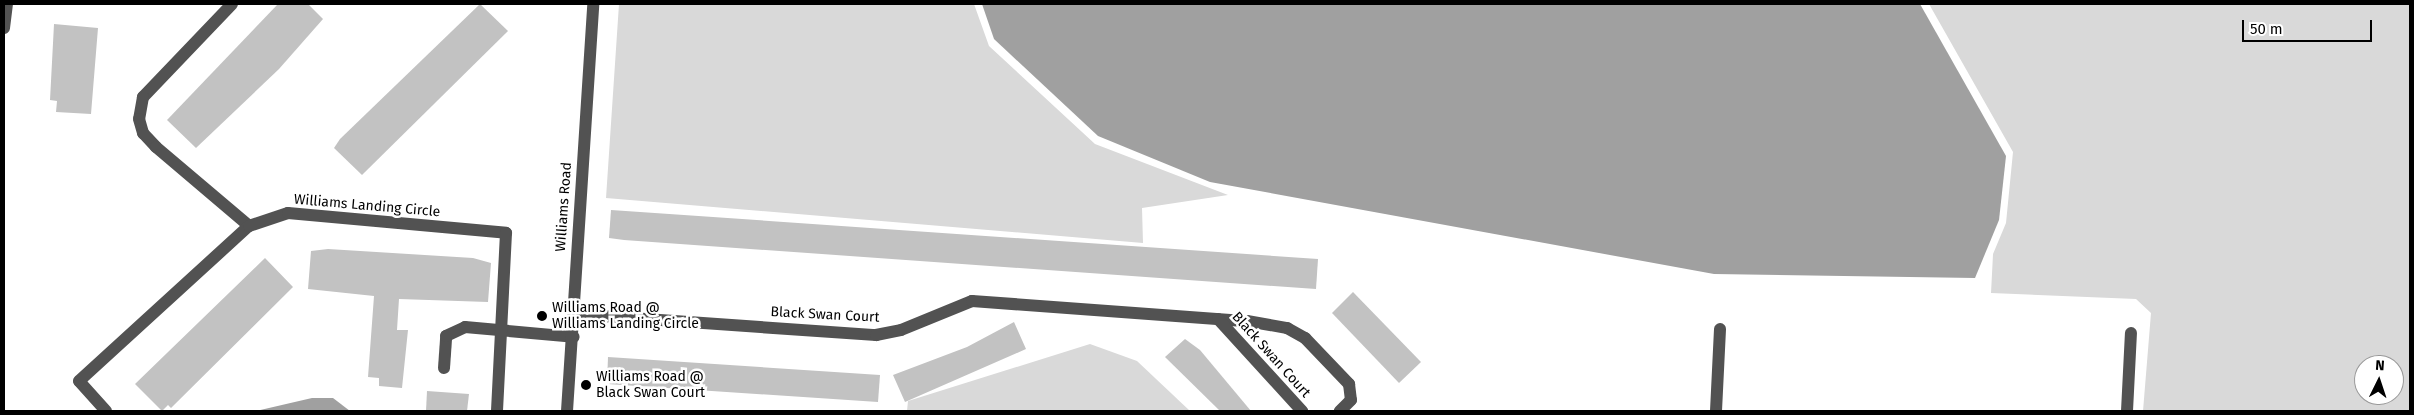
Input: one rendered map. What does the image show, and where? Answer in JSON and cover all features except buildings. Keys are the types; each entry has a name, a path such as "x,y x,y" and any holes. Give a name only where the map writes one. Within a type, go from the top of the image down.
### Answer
{"street":[{"path":"4,28 6,4"},
{"path":"232,4 143,97 140,118 142,133 156,147 250,226"},
{"name":"Williams Road","path":"567,411 574,336 593,4"},
{"name":"Williams Landing Circle","path":"106,411 79,381 250,226 288,214 506,232 496,411"},
{"name":"Black Swan Court","path":"574,314 876,335 901,330 972,301 1218,319 1297,331 1349,384 1350,400 1340,411"},
{"name":"Black Swan Court","path":"1218,319 1302,411"},
{"path":"1716,411 1720,329"},
{"path":"444,368 446,336 454,330 574,336"},
{"path":"2127,411 2131,334"}],"shaded area":[{"path":"619,4 974,4 989,46 1095,144 1228,195 1142,208 1143,243 606,198"},
{"path":"982,4 1920,4 2006,156 1999,220 1975,278 1714,274 1210,182 1098,136 994,39"},
{"path":"1929,4 2410,4 2410,411 2143,411 2151,313 2136,299 1991,293 1993,254 2006,223 2013,152"},
{"path":"1090,344 1137,361 1190,411 907,411 908,401"},
{"path":"312,398 333,398 350,411 256,411"}],"place":[{"name":"Williams Road @ Williams Landing Circle","path":"542,316"},
{"name":"Williams Road @ Black Swan Court","path":"586,385"}]}
